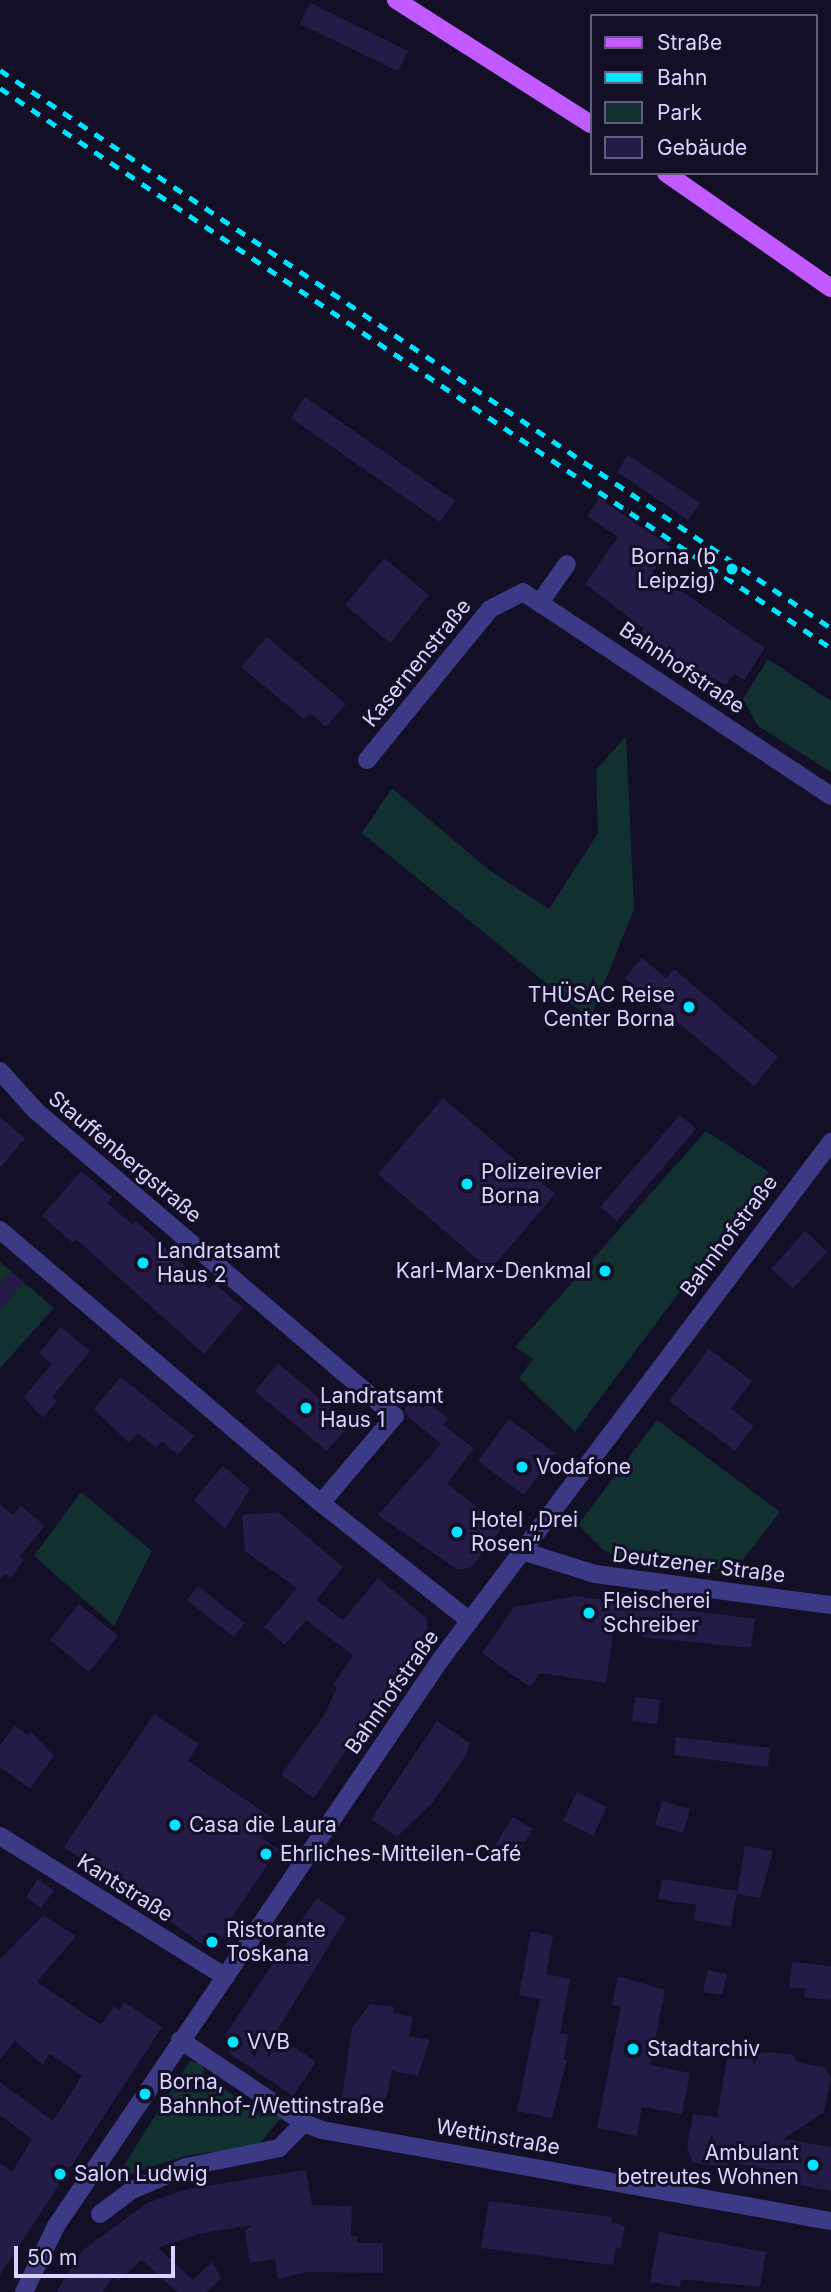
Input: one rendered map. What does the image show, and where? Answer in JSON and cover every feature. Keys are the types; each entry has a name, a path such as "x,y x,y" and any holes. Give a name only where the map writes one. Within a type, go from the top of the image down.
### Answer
{"main road":[{"path":"396,0 590,123"},
{"path":"669,175 831,288"}],"street":[{"path":"541,601 567,564"},
{"name":"Bahnhofstraße","path":"506,599 523,592 541,601 831,796"},
{"name":"Kasernenstraße","path":"367,760 491,609 506,599"},
{"name":"Stauffenbergstraße","path":"0,1071 36,1111 395,1416 321,1503"},
{"name":"Bahnhofstraße","path":"24,2292 56,2226 180,2040 470,1620 831,1142"},
{"path":"0,1230 321,1503 470,1620"},
{"name":"Deutzener Straße","path":"522,1551 595,1574 831,1605"},
{"name":"Kantstraße","path":"0,1836 226,1977"},
{"name":"Wettinstraße","path":"180,2040 304,2123 341,2135 831,2221"},
{"path":"100,2214 132,2190 186,2167 279,2148 304,2123"}],"green space":[{"path":"768,659 831,701 831,772 758,726 743,699"},
{"path":"626,736 634,909 590,1019 362,833 392,788 489,870 549,909 598,833 596,770"},
{"path":"706,1131 769,1172 575,1432 519,1378 533,1359 515,1347"},
{"path":"0,1262 54,1308 0,1368"},
{"path":"657,1420 780,1512 734,1571 628,1561 603,1550 578,1525"},
{"path":"81,1492 152,1551 114,1626 34,1556"},
{"path":"190,2061 202,2064 204,2074 261,2115 274,2112 281,2118 258,2145 185,2156 115,2179"}],"building":[{"path":"310,3 408,51 398,71 300,24"},
{"path":"305,397 455,501 440,522 291,418"},
{"path":"628,455 700,503 688,520 617,472"},
{"path":"599,498 670,547 653,572 765,648 744,680 734,674 726,685 685,665 640,634 644,629 585,584 618,537 587,516"},
{"path":"384,558 429,595 390,643 345,605"},
{"path":"267,637 346,704 326,727 310,713 304,719 241,667"},
{"name":"THÜSAC Reise Center Borna","path":"642,958 666,978 674,969 778,1057 754,1086 625,978"},
{"name":"Polizeirevier Borna","path":"443,1098 555,1194 490,1270 378,1174"},
{"path":"680,1115 696,1129 617,1221 600,1207"},
{"path":"0,1117 25,1138 0,1168"},
{"name":"Landratsamt Haus 2","path":"81,1171 112,1197 107,1203 133,1225 136,1221 209,1288 214,1283 243,1308 204,1354 76,1239 73,1243 42,1216"},
{"path":"805,1231 827,1252 793,1289 771,1269"},
{"path":"11,1272 24,1283 0,1310 0,1284"},
{"path":"61,1327 90,1351 52,1397 57,1401 43,1418 24,1397 52,1364 39,1353"},
{"path":"709,1349 752,1381 731,1409 754,1426 735,1451 669,1401"},
{"name":"Landratsamt Haus 1","path":"278,1363 350,1424 327,1451 255,1391"},
{"path":"121,1377 194,1436 178,1455 162,1441 156,1448 138,1433 129,1443 94,1409"},
{"path":"412,1400 423,1409 428,1402 448,1419 443,1425 474,1448 447,1484 503,1527 472,1567 458,1570 378,1515 441,1444 406,1415 404,1410"},
{"path":"509,1419 555,1453 524,1495 478,1461"},
{"path":"223,1466 250,1489 225,1529 194,1500"},
{"path":"0,1504 13,1515 21,1506 45,1526 19,1557 24,1560 11,1578 5,1574 0,1579"},
{"path":"278,1512 343,1567 316,1600 343,1620 378,1578 426,1618 428,1628 314,1798 281,1775 324,1715 337,1688 333,1685 353,1655 306,1620 285,1645 264,1627 297,1588 245,1551 242,1515"},
{"path":"198,1586 245,1623 234,1637 187,1600"},
{"path":"575,1596 755,1619 751,1648 642,1637 643,1624 615,1620 606,1683 540,1673 530,1687 482,1653 514,1607"},
{"path":"79,1604 118,1636 89,1672 50,1640"},
{"path":"635,1697 660,1700 657,1724 632,1721"},
{"name":"Casa die Laura","path":"154,1714 199,1744 188,1761 274,1819 262,1838 278,1849 226,1926 230,1928 222,1939 202,1944 64,1847"},
{"path":"437,1721 470,1743 466,1755 433,1802 397,1837 371,1819"},
{"path":"15,1726 28,1735 30,1731 54,1756 30,1789 0,1767 0,1745"},
{"path":"676,1737 770,1748 768,1767 674,1755"},
{"path":"577,1792 607,1807 593,1836 563,1821"},
{"path":"662,1801 690,1809 683,1833 655,1825"},
{"path":"513,1817 533,1829 515,1858 495,1845"},
{"path":"745,1846 773,1851 760,1898 737,1894"},
{"path":"38,1879 54,1890 41,1908 26,1897"},
{"path":"662,1879 737,1891 731,1927 694,1920 696,1905 658,1899"},
{"path":"317,1898 346,1918 275,2034 316,2062 293,2096 229,2053 225,2035"},
{"path":"43,1915 76,1936 37,1982 101,2025 114,2006 120,2010 124,2002 162,2027 0,2275 0,2163 12,2172 32,2139 0,2115 0,2082 53,2121 82,2076 50,2054 43,2065 15,2041 0,2059 0,1959"},
{"path":"531,1931 553,1936 546,1974 570,1979 560,2033 568,2035 564,2060 567,2060 552,2118 517,2111 540,1999 519,1995"},
{"path":"792,1962 831,1966 831,2000 804,1997 805,1989 789,1987"},
{"path":"708,1970 727,1974 722,1995 703,1992"},
{"name":"Stadtarchiv","path":"618,1976 665,1990 650,2065 690,2073 682,2114 642,2107 637,2136 597,2128 621,2006 612,2005"},
{"path":"370,2004 394,2007 393,2013 413,2017 409,2036 430,2040 418,2076 392,2071 386,2099 381,2098 379,2104 342,2097 352,2028"},
{"path":"738,2051 792,2054 797,2062 824,2067 831,2078 824,2112 784,2139 831,2147 831,2191 792,2184 794,2174 729,2162 728,2169 692,2162 687,2147 693,2114 717,2117 727,2059"},
{"path":"306,2170 312,2205 352,2206 351,2236 357,2236 357,2243 383,2243 383,2273 307,2272 278,2279 275,2259 250,2263 245,2231 252,2225 198,2234 158,2248 193,2280 212,2262 221,2278 207,2292 177,2292 142,2260 118,2281 113,2276 103,2292 56,2292 83,2250 147,2203 187,2189"},
{"path":"489,2201 612,2217 611,2223 625,2225 621,2248 616,2248 613,2265 481,2248"},
{"path":"659,2232 766,2252 760,2287 693,2280 681,2280 680,2287 650,2282"}],"railway":[{"path":"0,70 831,628"},
{"path":"0,88 831,648"}],"place":[{"name":"Borna (b Leipzig)","path":"732,569"},
{"name":"THÜSAC Reise Center Borna","path":"689,1007"},
{"name":"Polizeirevier Borna","path":"467,1184"},
{"name":"Landratsamt Haus 2","path":"143,1263"},
{"name":"Karl-Marx-Denkmal","path":"605,1271"},
{"name":"Landratsamt Haus 1","path":"306,1408"},
{"name":"Vodafone","path":"522,1467"},
{"name":"Hotel „Drei Rosen“","path":"457,1532"},
{"name":"Fleischerei Schreiber","path":"589,1613"},
{"name":"Casa die Laura","path":"175,1825"},
{"name":"Ehrliches-Mitteilen-Café","path":"266,1854"},
{"name":"Ristorante Toskana","path":"212,1942"},
{"name":"VVB","path":"233,2042"},
{"name":"Stadtarchiv","path":"633,2049"},
{"name":"Borna, Bahnhof-/Wettinstraße","path":"145,2094"},
{"name":"Ambulant betreutes Wohnen","path":"813,2165"},
{"name":"Salon Ludwig","path":"60,2174"}]}
